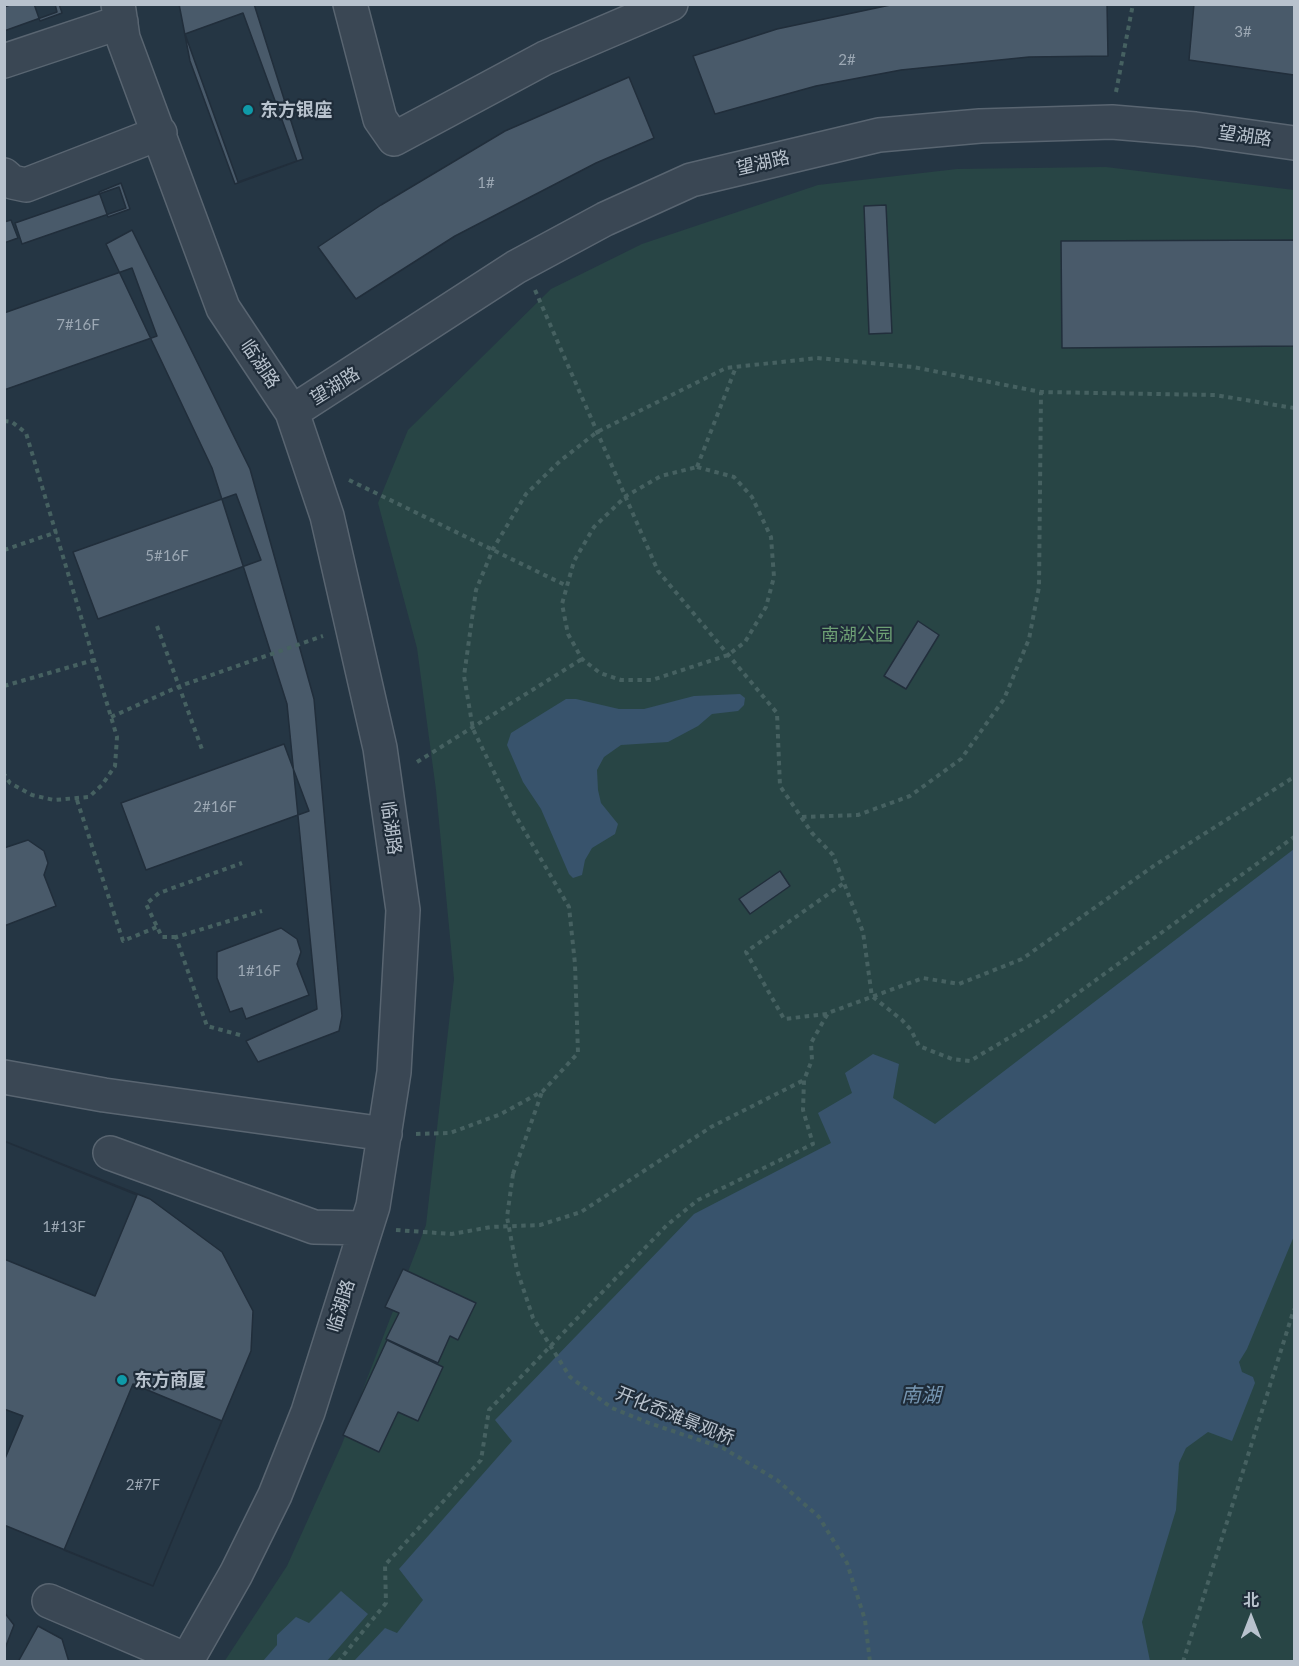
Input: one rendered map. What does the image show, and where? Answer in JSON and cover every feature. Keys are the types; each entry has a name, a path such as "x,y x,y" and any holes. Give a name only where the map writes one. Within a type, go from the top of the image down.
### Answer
{"street":[{"path":"350,4 380,119 394,140 545,58 671,4"},
{"path":"4,61 120,13"},
{"name":"临湖路","path":"120,13 123,38 223,308 292,412 327,516 377,736 403,910 394,1072 373,1206 308,1412 275,1495 236,1574 186,1661"},
{"name":"望湖路","path":"292,412 516,267 605,219 691,180 879,135 980,126 1112,122 1195,129 1294,144"},
{"path":"4,175 12,182 26,185 160,133"},
{"path":"4,1077 104,1095 385,1134"},
{"path":"110,1152 314,1227 365,1228"},
{"path":"49,1601 186,1661"}],"path":[{"path":"1115,98 1133,4"},
{"path":"516,267 535,289 658,571 777,713 780,786 801,817 833,855 863,932 872,997 902,1020 911,1030 919,1046 952,1059 970,1061 1046,1016 1294,837"},
{"path":"385,1134 450,1133 501,1114 543,1091 578,1053 575,964 568,907 514,813 473,729 464,676 476,590 493,549 526,494 560,460 597,432 726,368 817,358 913,367 1041,392 1215,395 1294,408"},
{"path":"697,467 737,366"},
{"path":"801,817 858,815 910,796 961,759 1004,699 1029,639 1039,587 1041,392"},
{"path":"4,421 12,422 26,433 117,737 115,766 102,785 89,797 77,800 54,800 32,795 10,783 4,774"},
{"path":"697,467 734,477 752,497 771,537 774,577 766,607 745,642 728,655 652,680 621,680 600,673 582,659 568,634 562,604 565,585 574,561 594,527 626,496 661,476 697,467"},
{"path":"349,480 565,585"},
{"path":"4,550 57,532"},
{"path":"157,626 204,752"},
{"path":"111,717 180,686 323,635"},
{"path":"417,762 582,659"},
{"path":"4,686 94,660"},
{"path":"844,882 746,952 784,1019 828,1013 923,978 959,984 1022,959 1155,865 1294,777"},
{"path":"77,800 123,941 156,927"},
{"path":"242,863 159,892 146,904 162,938 176,937 262,911"},
{"path":"176,937 207,1026 240,1035"},
{"path":"338,1662 386,1603 385,1565 481,1460 489,1410 667,1225 698,1200 813,1144 804,1110 804,1080 812,1060 812,1043 828,1013"},
{"path":"365,1228 452,1234 491,1227 540,1225 581,1212 711,1127 804,1080"},
{"name":"开化岙滩景观桥","path":"543,1091 513,1174 507,1216 517,1270 533,1318 570,1377 612,1408 649,1424 723,1448 777,1480 819,1517 847,1563 865,1620 870,1662"},
{"path":"1184,1662 1294,1309"}],"green space":[{"name":"南湖公园","path":"1106,167 1294,190 1294,1661 224,1662 287,1566 342,1444 426,1225 454,979 436,790 417,648 378,503 408,430 551,289 642,244 818,185 957,169"}],"water":[{"path":"740,694 745,698 744,705 738,711 712,714 698,726 668,742 621,745 604,757 597,770 598,790 601,803 618,824 615,834 592,848 585,860 582,875 573,878 569,874 541,809 523,782 507,745 511,733 566,699 576,699 619,709 644,709 694,696"},
{"name":"南湖","path":"1294,849 1294,1236 1247,1349 1239,1362 1242,1372 1253,1377 1255,1383 1232,1441 1208,1432 1186,1448 1179,1463 1176,1510 1142,1622 1150,1661 354,1661 385,1628 397,1633 423,1600 399,1569 512,1441 495,1420 694,1214 831,1143 818,1113 852,1093 845,1073 873,1054 899,1064 893,1098 935,1124"},
{"path":"341,1591 368,1614 327,1661 263,1661 277,1645 277,1635 296,1617 309,1623"}],"building":[{"path":"13,4 55,4 57,12 4,31 4,7"},
{"path":"34,4 59,4 62,13 40,21"},
{"name":"东方银座","path":"179,4 254,4 303,159 235,184 190,61"},
{"path":"895,4 1107,4 1108,56 1029,57 901,70 816,86 715,114 693,56 777,29"},
{"path":"1194,4 1294,5 1294,75 1189,60"},
{"name":"东方银座","path":"243,13 297,161 238,182 185,34"},
{"path":"629,77 654,138 596,163 455,236 356,299 318,247 381,205 505,131"},
{"path":"121,183 130,209 108,217 99,192"},
{"path":"119,187 126,208 22,244 15,223"},
{"path":"886,205 892,333 869,334 864,206"},
{"path":"11,220 18,238 4,243 4,222"},
{"path":"132,230 250,469 314,699 342,1016 339,1031 258,1062 246,1041 317,1009 287,704 212,468 106,244"},
{"path":"1294,240 1294,346 1062,348 1061,241"},
{"path":"132,268 157,336 4,390 4,313"},
{"path":"236,494 261,560 98,619 73,552"},
{"path":"918,621 939,635 906,689 884,676"},
{"path":"284,744 309,811 146,870 121,803"},
{"path":"28,840 44,851 48,863 44,875 56,906 4,926 4,848"},
{"path":"780,871 790,886 750,914 739,899"},
{"path":"281,928 297,939 301,952 297,964 309,995 246,1019 242,1008 230,1012 217,978 217,952"},
{"name":"东方商厦","path":"4,1141 150,1199 222,1252 253,1311 251,1351 153,1586 4,1525 4,1461 23,1416 4,1409"},
{"path":"4,1141 137,1195 95,1296 4,1259"},
{"path":"403,1269 476,1303 458,1340 450,1336 438,1363 386,1339 399,1313 385,1307"},
{"path":"387,1340 443,1367 418,1421 398,1412 379,1452 343,1435"},
{"path":"133,1384 222,1421 153,1586 64,1550"},
{"path":"4,1612 14,1625 4,1651"},
{"path":"38,1626 62,1639 69,1662 18,1662"}],"place":[{"name":"东方银座","path":"248,110"},
{"name":"东方商厦","path":"122,1380"}]}
